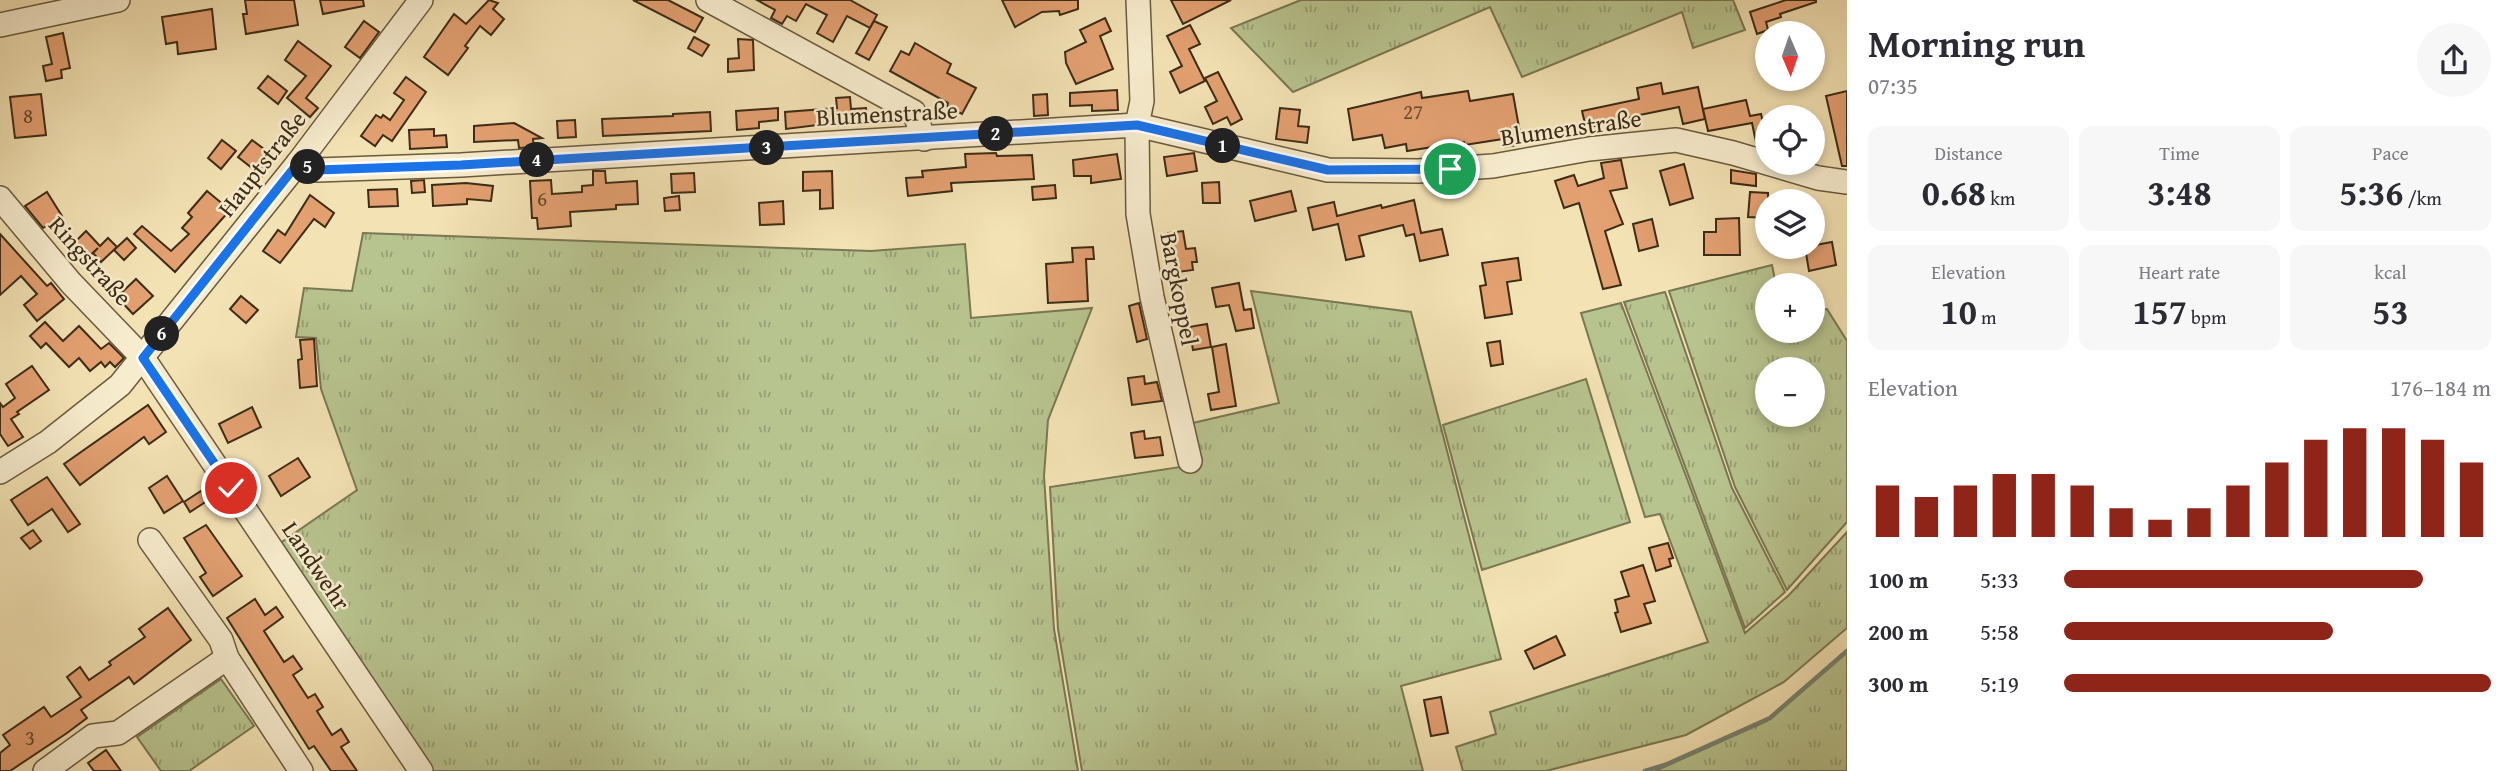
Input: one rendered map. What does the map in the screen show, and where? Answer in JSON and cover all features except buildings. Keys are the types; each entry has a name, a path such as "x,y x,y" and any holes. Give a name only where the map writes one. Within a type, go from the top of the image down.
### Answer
{"street":[{"path":"0,25 118,0"},
{"name":"Hauptstraße","path":"0,472 48,442 120,384 298,163 421,0"},
{"path":"708,0 914,113 924,139"},
{"name":"Bargkoppel","path":"1138,0 1142,102 1137,125 1138,214 1152,297 1190,461"},
{"name":"Blumenstraße","path":"298,163 317,170 389,168 1137,125 1328,170 1418,171 1493,166 1589,149 1676,140 1733,153 1818,178 1847,182"},
{"name":"Ringstraße","path":"0,198 71,283 143,358"},
{"name":"Landwehr","path":"143,358 421,771"},
{"path":"149,540 221,640 227,658 301,771"},
{"path":"45,771 93,736 118,733 227,658"}],"green space":[{"path":"1301,0 1733,0 1745,30 1693,48 1682,12 1522,77 1490,7 1293,92 1231,28"},
{"path":"363,233 871,251 965,244 971,318 1092,308 1048,420 1044,476 1054,629 1078,771 427,771 276,546 357,490 321,389 316,338 296,337 304,288 352,291"},
{"path":"1772,265 1774,273 1755,273 1755,343 1825,343 1827,309 1847,341 1847,522 1787,590 1735,487 1669,291"},
{"path":"1251,291 1411,312 1501,659 1401,686 1423,771 1082,771 1058,629 1050,487 1187,466 1184,425 1279,403"},
{"path":"1665,292 1732,488 1785,592 1745,628 1624,302"},
{"path":"1621,303 1745,633 1789,595 1847,532 1847,628 1784,682 1686,735 1546,771 1463,771 1456,747 1496,734 1490,712 1708,642 1660,514 1645,517 1581,313"},
{"path":"1586,379 1630,522 1482,570 1443,425"},
{"path":"1847,652 1847,771 1655,771 1767,721"},
{"path":"221,679 254,726 189,771 161,771 137,737"}],"waterway":[{"path":"1645,771 1665,765 1770,718 1847,651"}],"route":[{"path":"231,488 143,358 298,163 317,170 461,165 1137,125 1328,170 1450,169"}]}
